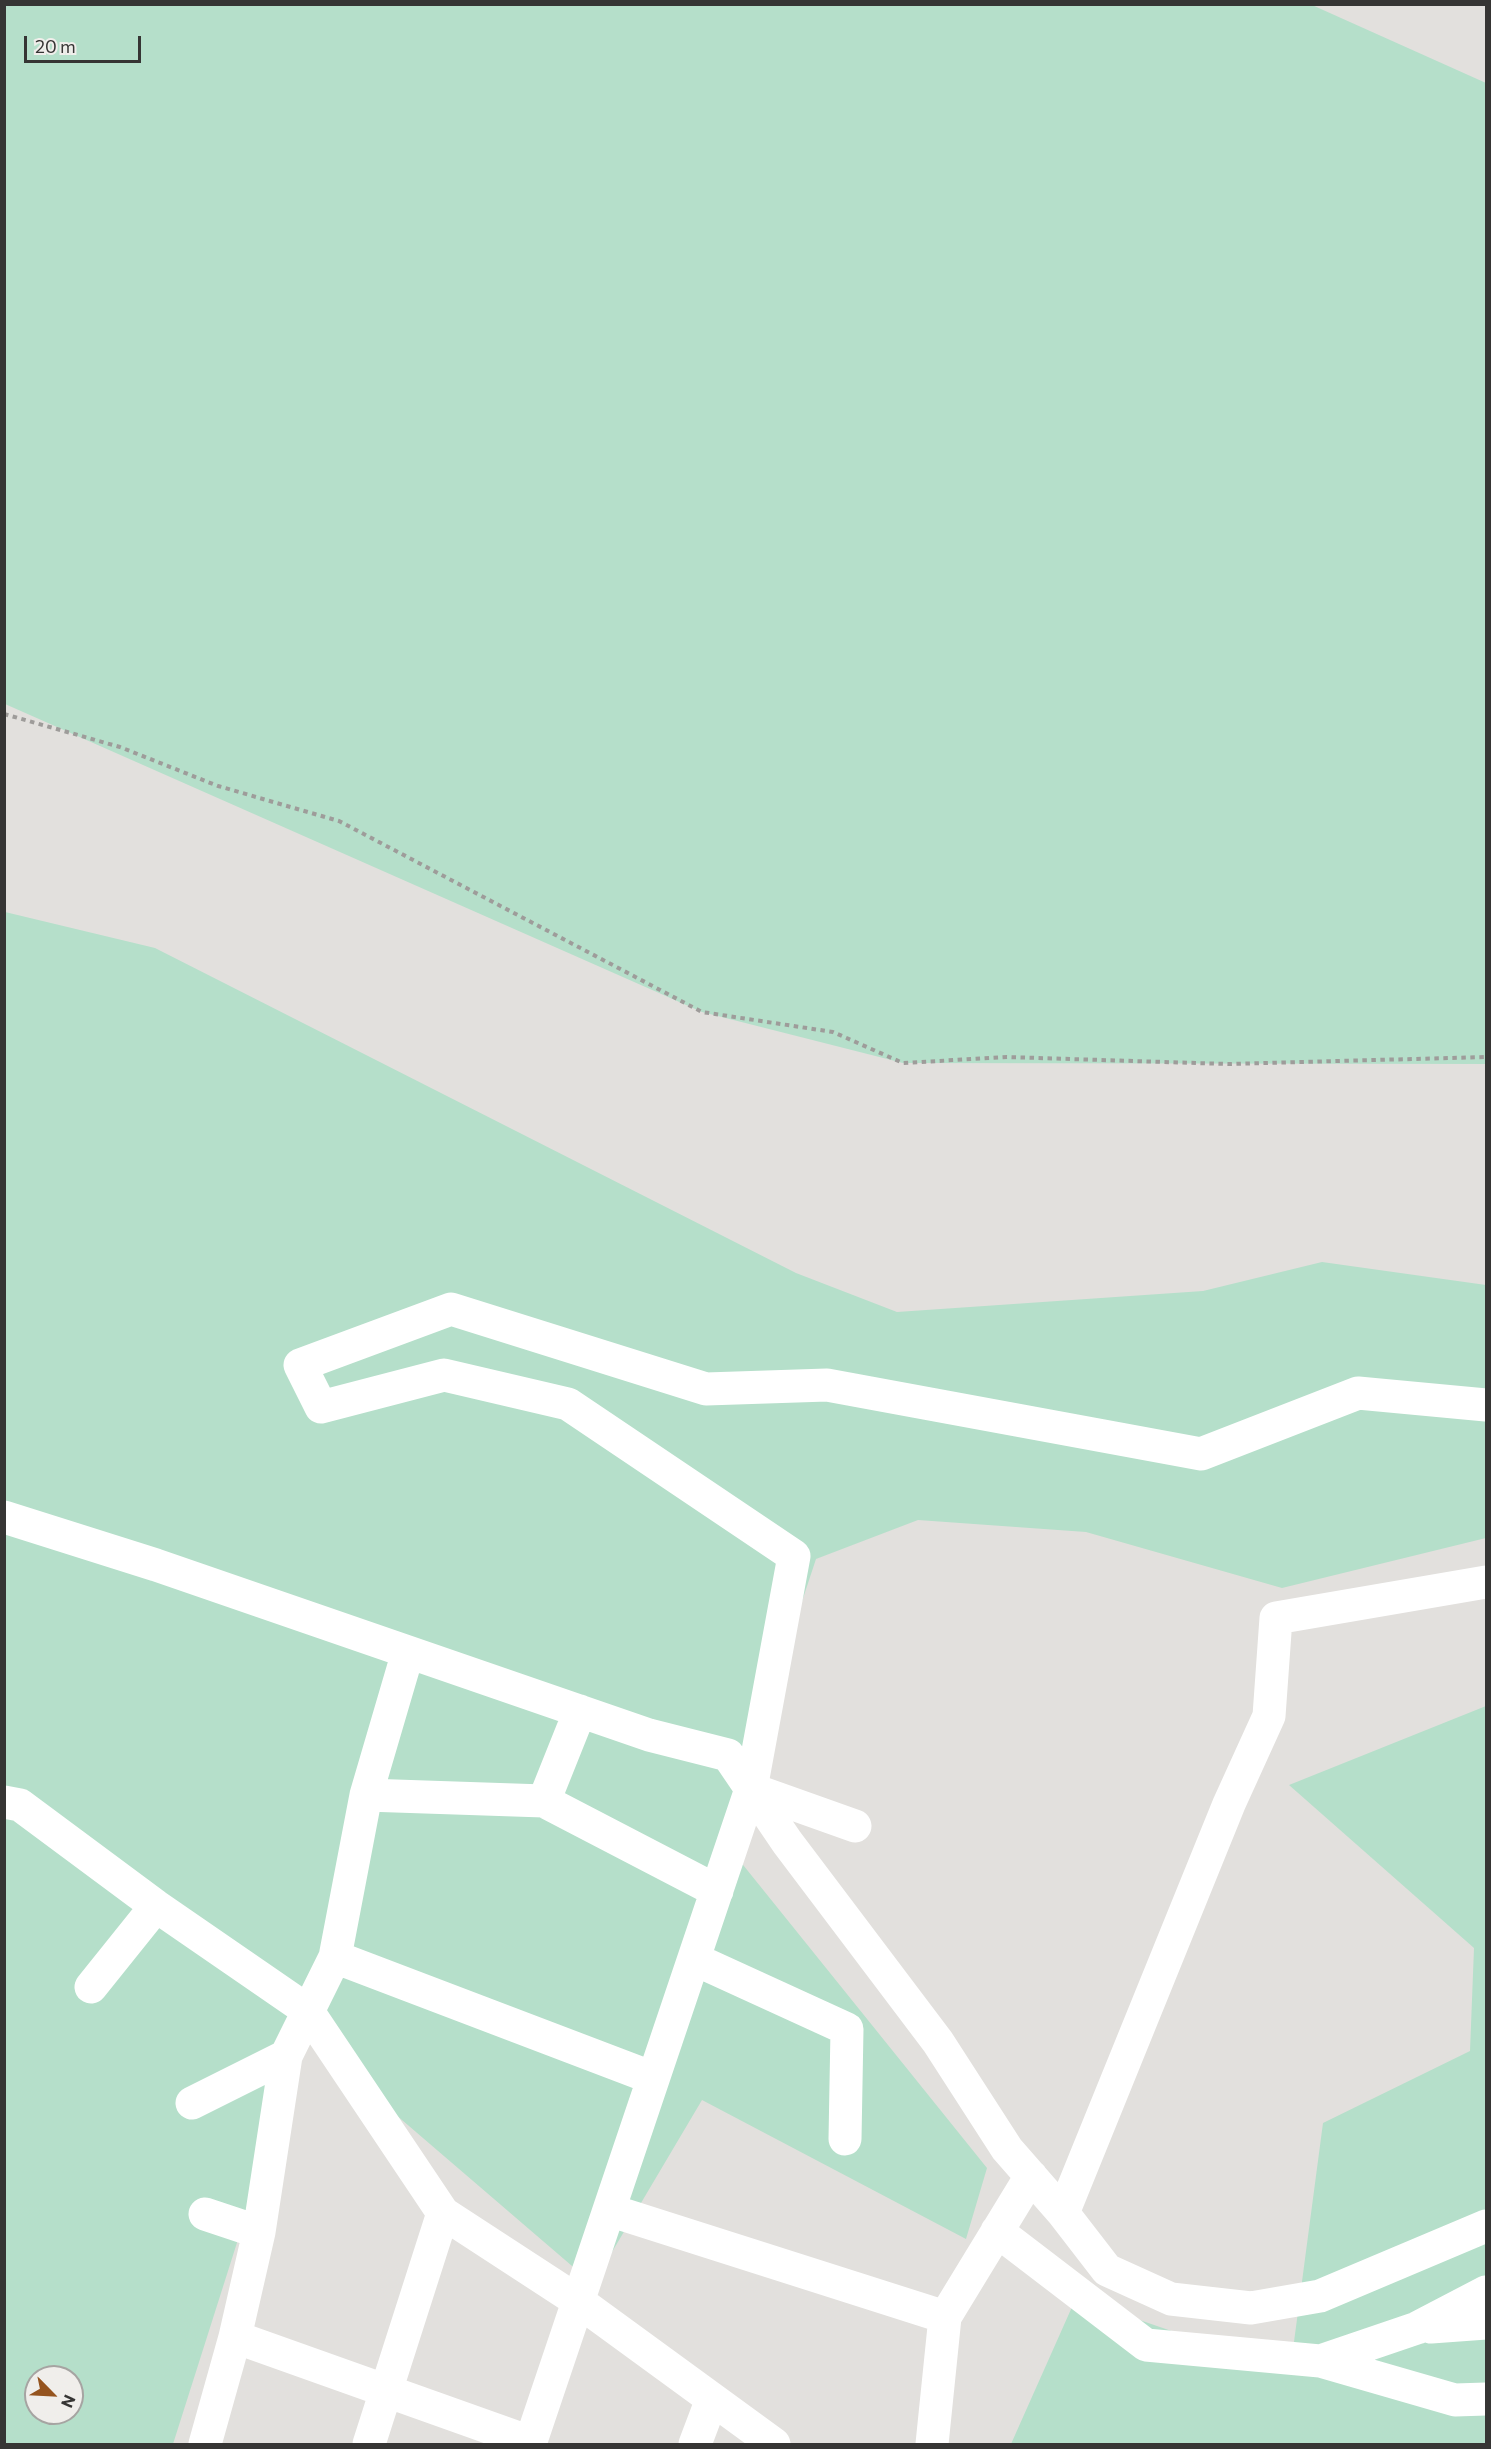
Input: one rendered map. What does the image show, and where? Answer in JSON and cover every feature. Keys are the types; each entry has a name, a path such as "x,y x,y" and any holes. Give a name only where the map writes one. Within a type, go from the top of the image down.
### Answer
{"street":[{"path":"235,2337 530,2443 751,1789 794,1556 568,1404 444,1375 321,1407 300,1365 451,1309 706,1389 827,1385 1201,1454 1358,1393 1486,1405"},
{"path":"4,1517 156,1565 649,1735 728,1755 787,1842 938,2042 1007,2149 1063,2213 1107,2270 1171,2299 1251,2308 1320,2296 1486,2226"},
{"path":"1063,2213 1229,1804 1269,1716 1276,1618 1486,1582"},
{"path":"205,2445 235,2337 259,2232 286,2056 335,1957 366,1795 408,1652"},
{"path":"544,1801 580,1711"},
{"path":"751,1789 855,1826"},
{"path":"366,1795 544,1801 717,1891"},
{"path":"4,1802 20,1805 156,1906 307,2010 443,2213 578,2301 774,2445"},
{"path":"91,1987 156,1906"},
{"path":"335,1957 653,2078"},
{"path":"694,1959 847,2030 845,2139"},
{"path":"192,2103 286,2056"},
{"path":"932,2445 945,2317 1030,2176"},
{"path":"609,2210 945,2317"},
{"path":"369,2445 443,2213"},
{"path":"205,2214 259,2232"},
{"path":"997,2231 1146,2345 1320,2361 1455,2400 1486,2399"},
{"path":"1320,2361 1417,2328 1486,2292"},
{"path":"1417,2328 1486,2323"},
{"path":"695,2445 712,2399"}],"path":[{"path":"4,714 120,747 218,786 339,820 702,1012 833,1032 903,1063 1007,1058 1228,1064 1486,1058"}],"green space":[{"path":"5,4 1312,5 1486,83 1486,1064 903,1063 702,1012 5,704"},
{"path":"5,912 155,948 796,1273 897,1312 1203,1291 1322,1262 1486,1285 1486,1538 1282,1588 1086,1532 918,1520 816,1559 723,1840 987,2168 966,2239 702,2100 593,2284 303,2035 173,2444 5,2444"},
{"path":"1486,1706 1486,2444 1011,2444 1076,2298 1290,2372 1323,2123 1470,2051 1474,1948 1289,1785"}]}
